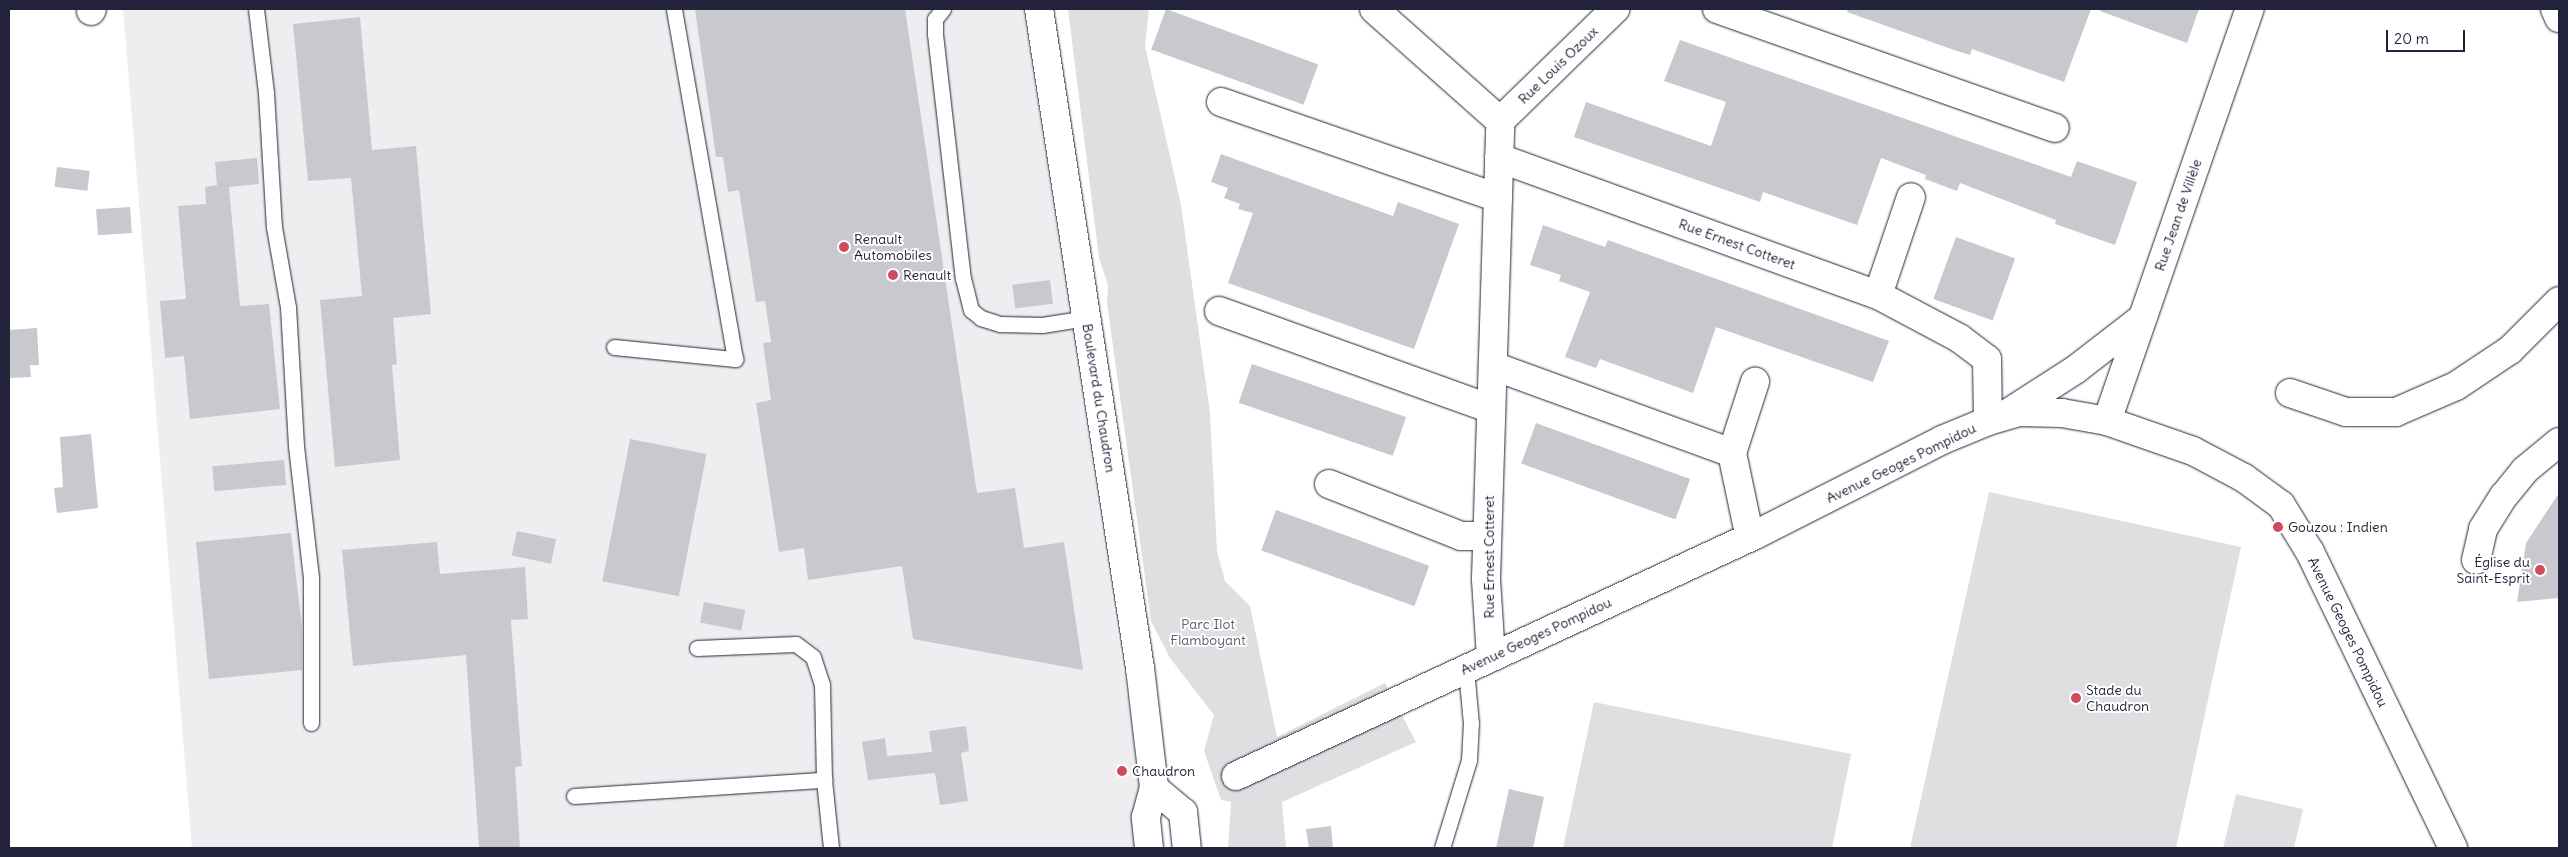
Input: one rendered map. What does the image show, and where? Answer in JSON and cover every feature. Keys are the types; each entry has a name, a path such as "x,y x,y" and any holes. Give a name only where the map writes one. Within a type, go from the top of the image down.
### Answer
{"main road":[{"name":"Boulevard du Chaudron","path":"1039,9 1140,668 1162,848"},
{"path":"1374,9 1500,121"},
{"name":"Rue Louis Ozoux","path":"1500,121 1615,9"},
{"path":"1717,9 2055,128"},
{"name":"Rue Jean de Villèle","path":"2108,421 2141,318 2250,9"},
{"path":"2555,9 2559,18"},
{"path":"1221,102 1498,198"},
{"name":"Rue Ernest Cotteret","path":"1491,656 1487,536 1500,121"},
{"name":"Rue Ernest Cotteret","path":"1499,158 1878,295 1959,338 1987,359 1996,418"},
{"path":"1878,295 1911,197"},
{"path":"2290,394 2346,412 2396,412 2456,386 2510,350 2559,301"},
{"path":"1219,311 1491,409"},
{"path":"1996,418 2075,370 2141,318"},
{"path":"1493,366 1732,453"},
{"path":"1754,535 1748,529 1732,453 1755,382"},
{"name":"Avenue Geoges Pompidou","path":"1236,776 1754,535 1942,440 1996,418 2020,412 2062,413 2108,421 2193,451 2244,478 2280,505 2310,552 2453,848"},
{"path":"2476,560 2483,529 2504,496 2526,470 2559,442"},
{"path":"1329,484 1461,536 1487,536"},
{"path":"1149,848 1146,817 1154,788 1183,812 1187,848"}],"lane":[{"path":"256,9 268,118 274,227 288,306 296,446 311,578 311,723"},
{"path":"614,347 735,359 674,9"},
{"path":"943,9 935,19 935,34 962,278 971,310 981,318 1000,324 1042,325 1087,318"},
{"path":"696,648 796,644 813,657 822,684 824,780 831,848"},
{"path":"1442,848 1469,760 1471,724 1466,668"},
{"path":"574,796 824,780"}],"shaded area":[{"path":"123,9 1023,9 1132,728 1146,848 192,848"}],"green space":[{"name":"Parc Ilot Flamboyant","path":"1068,9 1149,9 1145,46 1181,205 1210,413 1217,551 1225,581 1250,606 1277,737 1385,683 1416,742 1282,802 1286,848 1228,848 1231,802 1221,800 1204,751 1214,715 1170,658 1151,621 1107,303 1108,285 1099,258"},
{"name":"Stade du Chaudron","path":"1989,492 2241,547 2176,848 1910,848"},
{"path":"1594,702 1851,754 1832,848 1563,848"},
{"path":"2236,794 2303,809 2294,848 2223,848"}],"building":[{"name":"Renault Automobiles","path":"695,9 905,9 977,493 1015,488 1024,548 1064,542 1083,670 913,639 902,566 808,580 804,548 779,552 756,403 771,400 763,343 771,342 765,301 756,302 739,190 728,192 723,157 716,157"},
{"path":"1166,9 1318,64 1304,105 1151,49"},
{"path":"1848,9 2091,9 2064,82 1972,49 1970,55 1954,50 1847,12"},
{"path":"2100,9 2199,9 2187,43 2100,11"},
{"path":"360,17 372,150 416,146 431,314 393,318 397,364 392,365 400,460 335,467 320,300 362,296 351,178 308,181 293,24"},
{"path":"1680,40 2071,177 2077,161 2137,182 2115,245 2055,224 2056,220 1960,183 1957,191 1925,179 1926,175 1881,158 1857,225 1763,192 1760,202 1574,137 1586,102 1711,146 1726,102 1664,81"},
{"path":"1221,154 1393,216 1398,202 1459,224 1414,349 1228,283 1253,213 1238,209 1240,204 1224,198 1228,188 1211,182"},
{"path":"257,158 259,184 229,187 240,306 269,304 280,409 190,419 184,356 165,358 160,301 186,299 178,206 206,204 205,187 217,185 215,162"},
{"path":"57,167 90,171 87,191 55,187"},
{"path":"130,207 132,233 98,235 96,209"},
{"path":"1543,225 1605,247 1608,240 1889,341 1873,382 1716,327 1693,393 1600,359 1596,368 1565,357 1590,292 1559,281 1561,275 1530,265"},
{"path":"1956,237 2015,259 1993,321 1933,299"},
{"path":"1050,280 1053,304 1015,308 1012,285"},
{"path":"37,328 39,365 30,365 31,377 9,378 9,330"},
{"path":"1252,364 1406,417 1393,456 1239,403"},
{"path":"1536,423 1690,479 1675,519 1521,463"},
{"path":"91,434 98,508 57,513 54,488 63,487 60,437"},
{"path":"630,439 707,454 679,596 602,581"},
{"path":"284,460 286,485 214,491 212,466"},
{"name":"Église du Saint-Esprit","path":"2559,493 2559,598 2517,602 2526,543"},
{"path":"1276,510 1429,566 1414,606 1261,550"},
{"path":"517,531 556,539 551,564 512,555"},
{"path":"291,533 302,628 302,670 209,679 196,542"},
{"path":"437,542 440,574 525,567 528,619 511,620 522,766 515,767 520,848 479,848 466,655 353,666 342,550"},
{"path":"704,602 745,610 741,631 700,623"},
{"path":"966,726 969,751 961,753 968,801 940,805 935,773 868,780 862,742 885,738 887,756 932,752 929,731"},
{"path":"1509,789 1544,797 1533,848 1496,848"},
{"path":"1331,826 1333,848 1309,848 1306,829"}],"place":[{"name":"Renault Automobiles","path":"844,247"},
{"name":"Renault","path":"893,275"},
{"name":"Gouzou : Indien","path":"2278,527"},
{"name":"Église du Saint-Esprit","path":"2540,570"},
{"name":"Stade du Chaudron","path":"2076,698"},
{"name":"Chaudron","path":"1122,771"}]}
